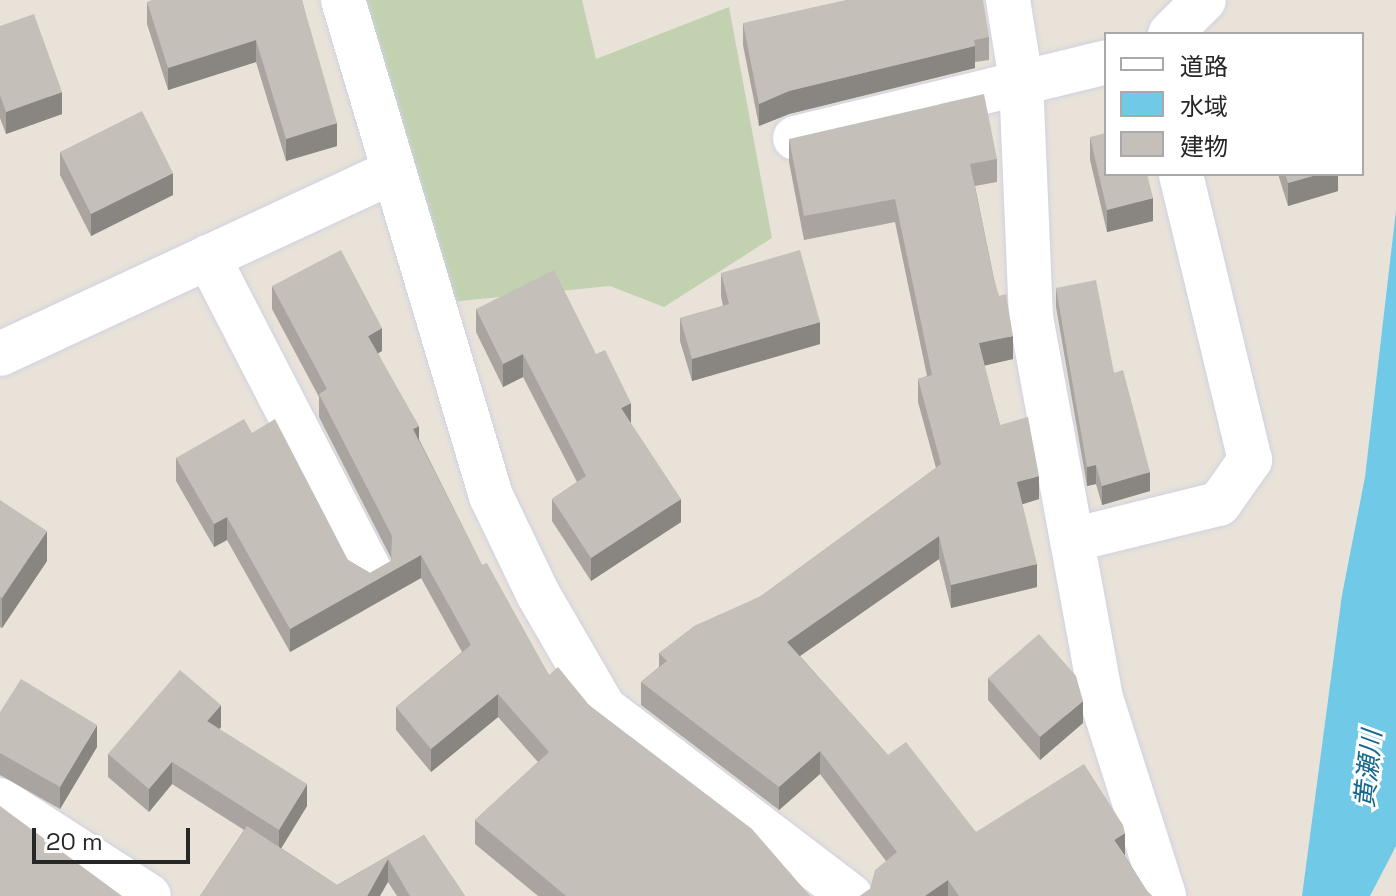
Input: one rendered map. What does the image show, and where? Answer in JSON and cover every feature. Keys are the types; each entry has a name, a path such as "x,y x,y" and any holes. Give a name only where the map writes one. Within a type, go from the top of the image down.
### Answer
{"street":[{"path":"343,0 491,496 538,594 604,708 851,896"},
{"path":"1008,0 1021,80 1031,317 1101,698 1164,896"},
{"path":"1172,32 1204,0"},
{"path":"795,138 1021,80 1104,62"},
{"path":"0,354 394,171"},
{"path":"1072,540 1219,504 1250,460 1181,176"},
{"path":"208,257 370,571"},
{"path":"0,800 149,896"}],"green space":[{"path":"350,0 582,0 596,59 729,7 772,238 664,307 610,286 451,302"}],"water":[{"name":"黄瀬川","path":"1396,210 1396,846 1370,896 1302,896 1342,595 1365,477"}],"building":[{"path":"302,0 337,123 286,139 256,40 168,68 147,2"},
{"path":"846,0 983,0 989,37 974,40 975,46 789,91 759,104 743,23"},
{"path":"34,14 62,92 6,112 0,95 0,26"},
{"path":"984,94 997,159 970,164 994,279 999,296 1006,294 1013,336 979,343 1000,425 1028,417 1039,476 1017,482 1037,564 951,585 939,536 787,642 888,755 906,742 976,832 1084,764 1123,825 1125,833 1114,840 1152,896 959,896 948,880 925,896 860,896 870,889 875,870 897,852 820,751 779,787 641,682 667,661 659,653 694,626 761,596 941,464 918,379 932,375 895,199 804,216 789,139"},
{"path":"142,111 173,173 91,214 60,152"},
{"path":"1104,134 1104,176 1148,176 1153,198 1107,210 1090,137"},
{"path":"1286,176 1313,176 1288,183"},
{"path":"341,250 382,328 368,336 419,426 413,429 482,565 487,563 549,675 558,667 589,705 752,829 810,896 566,896 475,820 549,752 498,694 431,749 396,707 471,645 421,555 290,629 227,517 214,524 176,458 244,419 252,433 275,419 348,560 370,573 391,561 392,536 319,394 327,389 272,286"},
{"path":"800,250 820,322 692,359 680,318 729,304 721,273"},
{"path":"554,270 596,354 605,350 631,403 621,408 681,499 591,558 552,499 586,476 523,354 503,364 476,309"},
{"path":"1096,280 1114,373 1123,370 1150,472 1102,486 1096,465 1087,467 1056,288"},
{"path":"0,500 47,531 2,598 0,597"},
{"path":"1039,634 1076,676 1083,701 1040,737 988,678"},
{"path":"180,670 221,705 207,721 307,784 279,830 172,762 149,789 108,754"},
{"path":"21,679 97,725 60,787 0,753 0,712"},
{"path":"0,806 122,896 0,896"},
{"path":"247,826 337,885 424,835 465,896 410,896 388,859 367,896 200,896"}]}
